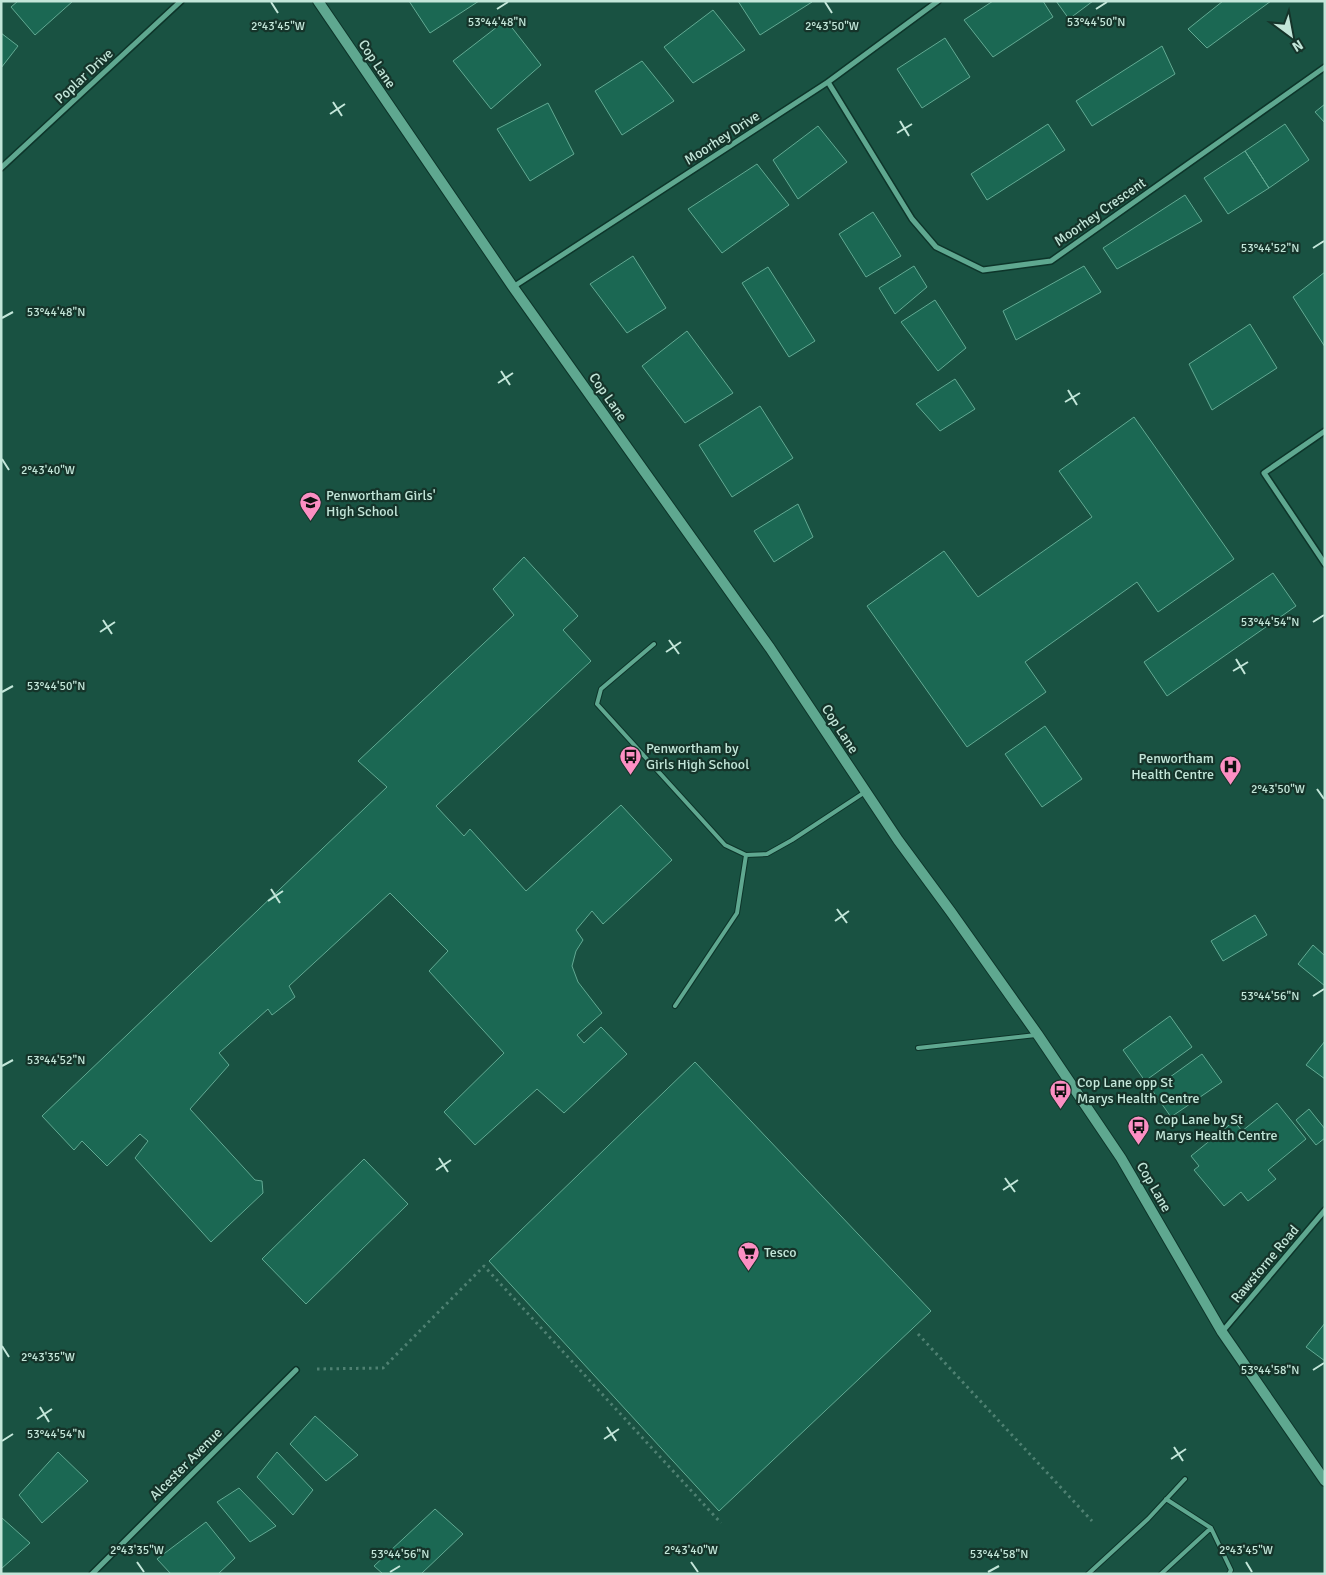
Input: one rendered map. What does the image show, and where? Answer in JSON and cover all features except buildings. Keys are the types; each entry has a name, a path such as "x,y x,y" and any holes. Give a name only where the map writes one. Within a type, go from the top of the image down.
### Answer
{"street":[{"name":"Poplar Drive","path":"1,168 182,1"},
{"name":"Cop Lane","path":"318,1 513,287 770,648 898,840 1038,1035 1121,1158 1222,1332 1325,1481"},
{"name":"Moorhey Drive","path":"513,287 828,82 938,1"},
{"name":"Moorhey Crescent","path":"828,82 912,219 936,247 983,270 1051,260 1325,67"},
{"path":"1325,431 1264,473 1325,564"},
{"name":"Rawstorne Road","path":"1222,1332 1325,1210"},
{"name":"Alcester Avenue","path":"92,1574 296,1370"}],"lane":[{"path":"654,644 600,689 597,704 725,845 746,854 767,854 792,840 865,792"},
{"path":"675,1006 737,913 746,854"},
{"path":"918,1048 1038,1035"},
{"path":"1088,1574 1148,1518 1185,1479"},
{"path":"1166,1499 1211,1528 1231,1570 1229,1574"},
{"path":"1161,1574 1211,1528"}],"path":[{"path":"296,1370 383,1368 484,1266 720,1524"},
{"path":"918,1334 1092,1521"}],"place":[{"name":"Penwortham Girls' High School","path":"310,522"},
{"name":"Penwortham by Girls High School","path":"630,775"},
{"name":"Penwortham Health Centre","path":"1230,785"},
{"name":"Cop Lane opp St Marys Health Centre","path":"1061,1109"},
{"name":"Cop Lane by St Marys Health Centre","path":"1139,1146"},
{"name":"Tesco","path":"748,1271"}]}
